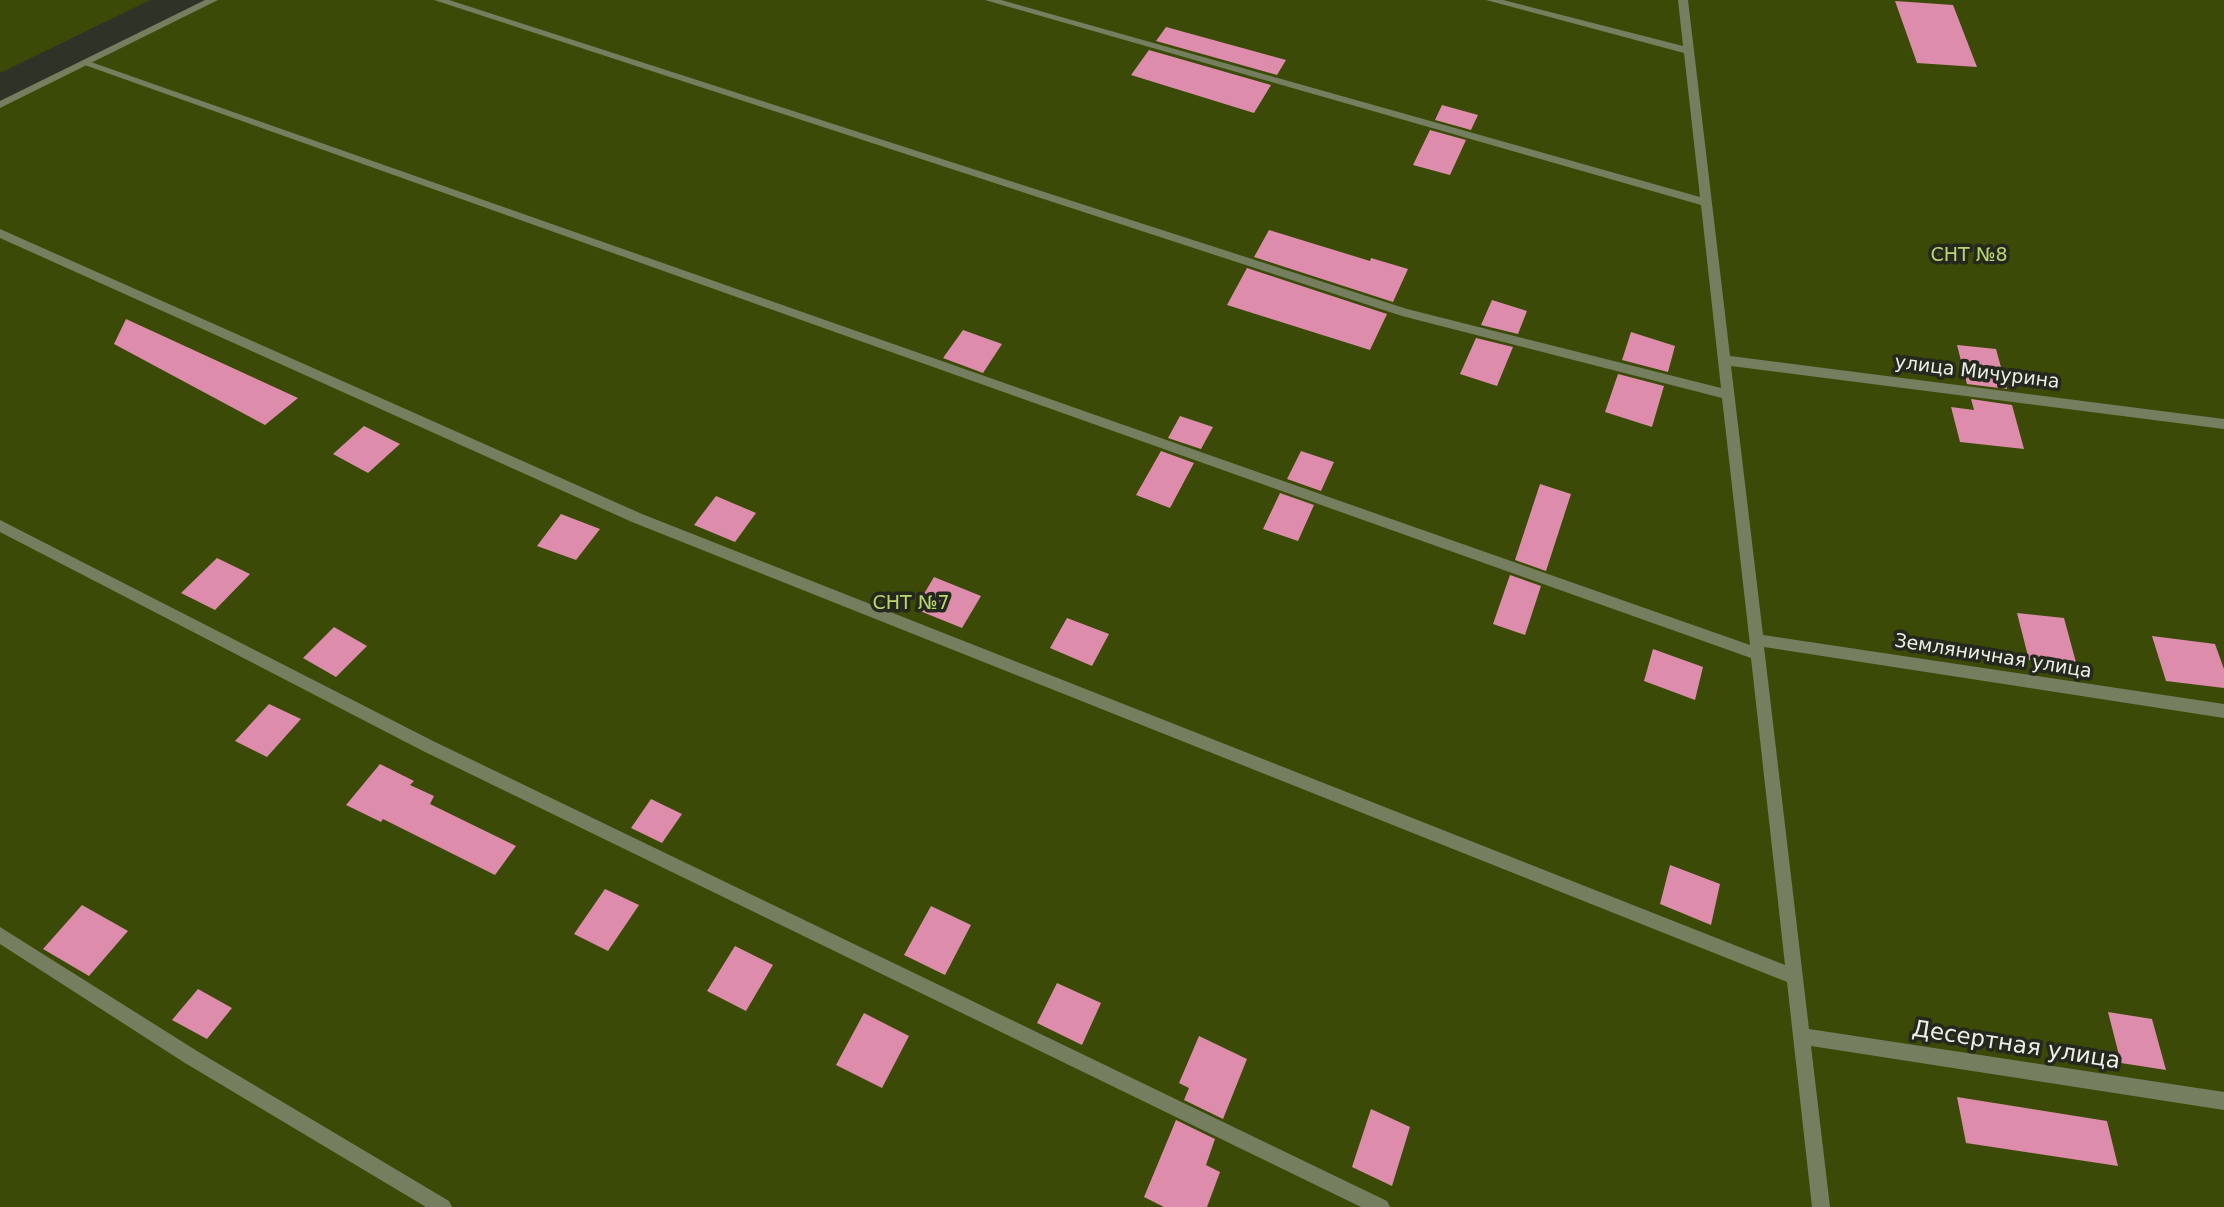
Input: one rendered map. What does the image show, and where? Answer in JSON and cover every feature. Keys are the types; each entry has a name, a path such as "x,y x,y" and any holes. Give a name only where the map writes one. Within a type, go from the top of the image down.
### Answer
{"street":[{"path":"0,104 213,0"},
{"path":"439,0 1406,313 1728,394"},
{"path":"990,0 1706,203"},
{"path":"1491,0 1689,51"},
{"path":"1683,0 1821,1207"},
{"name":"Земляничная улица","path":"84,63 1757,647 2224,711"},
{"path":"0,233 637,518 1795,976"},
{"name":"улица Мичурина","path":"1724,360 2224,424"},
{"path":"0,526 428,746 1381,1207"},
{"path":"0,935 191,1057 443,1207"},
{"name":"Десертная улица","path":"1802,1036 2224,1101"}],"green space":[{"path":"0,0 150,0 0,73"},
{"name":"СНТ №7","path":"213,0 2224,0 2224,1207 0,1207 0,105"}],"building":[{"path":"1895,1 1953,5 1977,67 1917,63"},
{"path":"1166,27 1286,60 1277,75 1156,41"},
{"path":"1149,50 1271,85 1254,113 1131,75"},
{"path":"1442,105 1478,115 1471,130 1435,120"},
{"path":"1430,130 1466,140 1450,175 1413,165"},
{"path":"1269,230 1370,261 1371,258 1408,269 1393,302 1254,257"},
{"path":"1247,268 1387,314 1370,350 1227,305"},
{"path":"1492,300 1527,311 1518,334 1481,325"},
{"path":"126,319 298,398 265,425 114,344"},
{"path":"963,330 1002,344 983,373 943,358"},
{"path":"1631,332 1675,346 1668,372 1622,360"},
{"path":"1476,338 1513,347 1497,386 1460,374"},
{"path":"1957,345 1996,349 2007,389 1967,384"},
{"path":"1618,374 1664,386 1652,427 1605,412"},
{"path":"1971,399 2012,405 2024,449 1960,442 1951,407 1974,410"},
{"path":"1180,416 1213,427 1201,449 1168,438"},
{"path":"364,426 400,444 368,473 333,454"},
{"path":"1161,451 1194,463 1170,508 1136,495"},
{"path":"1301,451 1334,462 1321,491 1287,479"},
{"path":"1540,484 1571,494 1546,571 1515,560"},
{"path":"1280,493 1314,505 1298,541 1263,529"},
{"path":"716,496 756,513 735,542 694,525"},
{"path":"561,514 600,529 576,560 537,546"},
{"path":"217,558 250,574 215,610 181,593"},
{"path":"1510,575 1541,586 1525,635 1493,624"},
{"path":"934,577 981,596 962,628 915,609"},
{"path":"2017,613 2064,618 2077,666 2029,660"},
{"path":"1067,618 1109,634 1092,666 1050,648"},
{"path":"334,627 367,646 336,677 303,658"},
{"path":"2152,636 2215,644 2224,669 2224,688 2166,681"},
{"path":"1653,649 1703,667 1695,700 1644,681"},
{"path":"269,704 301,719 267,757 235,741"},
{"path":"380,764 414,781 410,785 434,796 430,804 516,846 495,875 383,819 381,822 346,805"},
{"path":"651,799 682,814 662,843 631,828"},
{"path":"1670,865 1720,884 1711,925 1660,904"},
{"path":"605,889 639,905 608,951 574,934"},
{"path":"82,905 128,931 89,976 43,949"},
{"path":"931,906 971,925 945,975 904,955"},
{"path":"735,946 773,965 746,1011 707,991"},
{"path":"1057,983 1101,1003 1082,1045 1037,1023"},
{"path":"198,989 232,1008 207,1039 172,1020"},
{"path":"2108,1012 2152,1019 2166,1070 2121,1063"},
{"path":"864,1013 909,1036 882,1088 836,1065"},
{"path":"1199,1036 1247,1059 1223,1119 1184,1100 1189,1088 1179,1083"},
{"path":"1957,1097 2107,1121 2118,1166 1966,1143"},
{"path":"1371,1109 1410,1127 1392,1186 1352,1167"},
{"path":"1176,1120 1215,1139 1206,1165 1220,1172 1207,1207 1164,1207 1144,1197"}],"park label":[{"name":"СНТ №8","path":"1969,256"}]}
